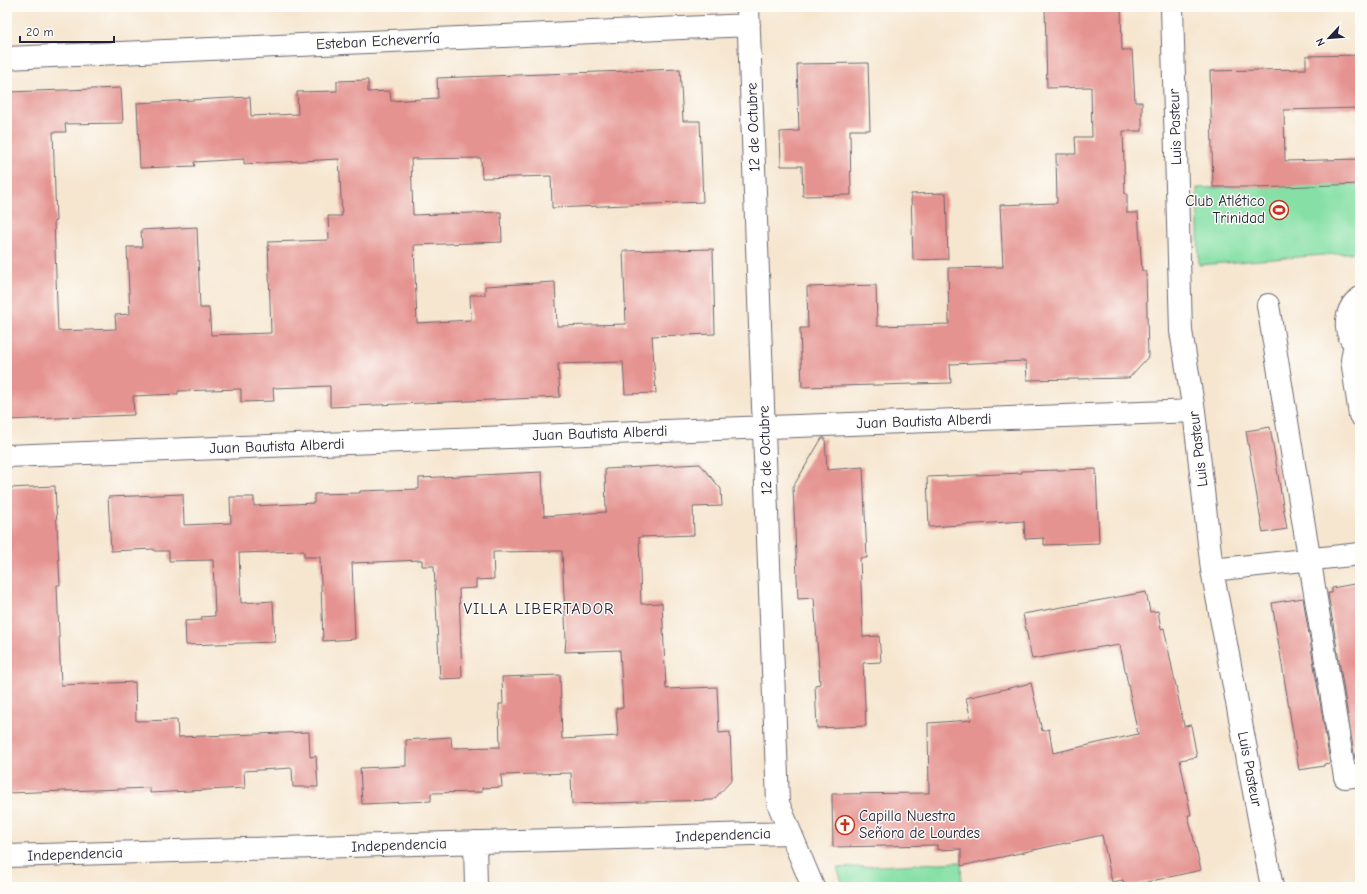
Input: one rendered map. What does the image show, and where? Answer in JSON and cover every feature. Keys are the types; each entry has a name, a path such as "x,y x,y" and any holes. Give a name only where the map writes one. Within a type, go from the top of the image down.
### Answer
{"street":[{"name":"Luis Pasteur","path":"1172,7 1181,331 1194,411 1212,570 1272,887"},
{"name":"Esteban Echeverría","path":"7,58 749,16"},
{"name":"12 de Octubre","path":"749,16 778,803 813,887"},
{"path":"1360,298 1357,299 1349,311 1346,324 1351,338 1357,346 1352,360 1360,415"},
{"path":"1268,305 1345,777 1360,775"},
{"name":"Juan Bautista Alberdi","path":"7,456 1194,411"},
{"path":"1212,570 1360,554"},
{"name":"Independencia","path":"7,856 790,833"},
{"path":"475,842 476,887"}],"green space":[{"name":"Club Atlético Trinidad","path":"1360,184 1360,252 1199,265 1197,188"},
{"path":"961,862 962,887 844,887 837,868"}],"building":[{"path":"1045,7 1121,7 1122,50 1132,50 1135,102 1142,102 1142,131 1123,131 1127,213 1138,213 1142,271 1146,271 1148,357 1129,378 1027,380 1026,361 950,364 951,383 802,387 800,328 808,328 807,287 876,285 877,326 949,324 948,268 1003,267 1000,205 1057,203 1056,154 1076,154 1075,137 1092,137 1091,87 1047,88"},
{"path":"1360,55 1360,108 1284,110 1285,161 1360,159 1360,184 1258,188 1213,187 1210,71 1306,69 1306,56"},
{"path":"868,63 870,130 850,130 851,195 803,196 802,166 781,166 780,132 799,131 797,64"},
{"path":"680,69 683,121 700,121 703,202 552,208 551,176 482,178 481,158 411,159 413,215 501,212 502,242 414,245 417,323 471,320 470,295 485,295 485,286 555,282 557,326 626,324 623,251 713,249 715,334 652,336 656,393 625,394 623,362 558,364 560,397 330,407 330,386 273,388 274,401 241,402 241,389 178,391 178,394 133,396 134,415 7,420 8,92 121,88 123,123 65,124 66,132 53,132 56,221 54,221 58,331 116,329 115,315 130,314 127,247 142,247 141,230 197,227 200,308 209,308 211,335 271,333 268,242 329,240 328,216 342,216 339,159 244,164 244,159 194,162 195,166 140,168 137,103 250,97 251,116 298,114 297,92 337,91 337,81 368,80 368,92 390,91 391,101 438,98 437,78"},
{"path":"946,193 948,259 913,260 911,194"},
{"path":"1270,427 1287,529 1263,533 1246,431"},
{"path":"822,438 825,438 827,470 863,467 867,558 860,558 863,637 879,636 881,662 863,663 866,726 817,728 815,685 820,684 814,598 798,599 793,487"},
{"path":"700,464 721,489 722,506 693,507 694,535 639,537 641,604 662,603 666,689 717,687 719,733 730,732 732,780 713,800 572,804 571,773 501,775 502,787 482,788 482,792 431,793 431,801 362,804 360,768 406,766 406,740 451,737 452,748 500,747 499,704 503,704 502,677 560,675 562,739 618,736 616,708 623,708 620,650 565,652 566,639 562,551 493,552 494,579 476,580 476,588 459,589 462,678 440,679 434,566 422,566 422,560 352,563 355,639 323,641 320,557 304,557 304,551 239,553 241,603 273,601 275,642 186,645 185,621 202,620 201,617 215,616 213,560 169,561 169,551 154,551 154,549 111,551 108,497 183,494 184,525 231,523 230,497 254,497 254,506 314,503 314,494 419,489 419,478 542,472 544,516 606,512 605,469"},
{"path":"1096,469 1099,543 1044,545 1044,538 1025,539 1024,521 929,527 927,477 1022,473 1022,471"},
{"path":"55,486 60,585 57,585 61,685 135,682 136,721 177,720 178,737 309,732 310,757 316,756 318,787 293,787 292,768 244,771 245,788 150,793 150,788 8,793 7,506 9,506 9,488"},
{"path":"1360,583 1360,758 1355,759 1328,593 1332,593 1332,588"},
{"path":"1146,592 1150,612 1158,611 1161,629 1164,628 1184,726 1191,725 1197,757 1180,760 1191,815 1188,815 1201,870 1125,887 1123,880 1112,882 1102,835 961,866 961,849 937,850 937,845 833,847 832,794 929,793 928,723 971,720 966,698 1031,683 1042,731 1049,729 1053,753 1138,734 1120,645 1032,659 1023,614"},
{"path":"1303,598 1330,763 1324,764 1324,766 1299,770 1272,603"}],"place":[{"name":"Club Atlético Trinidad","path":"1279,210"},
{"name":"Capilla Nuestra Señora de Lourdes","path":"845,825"}],"district":[{"name":"VILLA LIBERTADOR","path":"539,609"}]}
